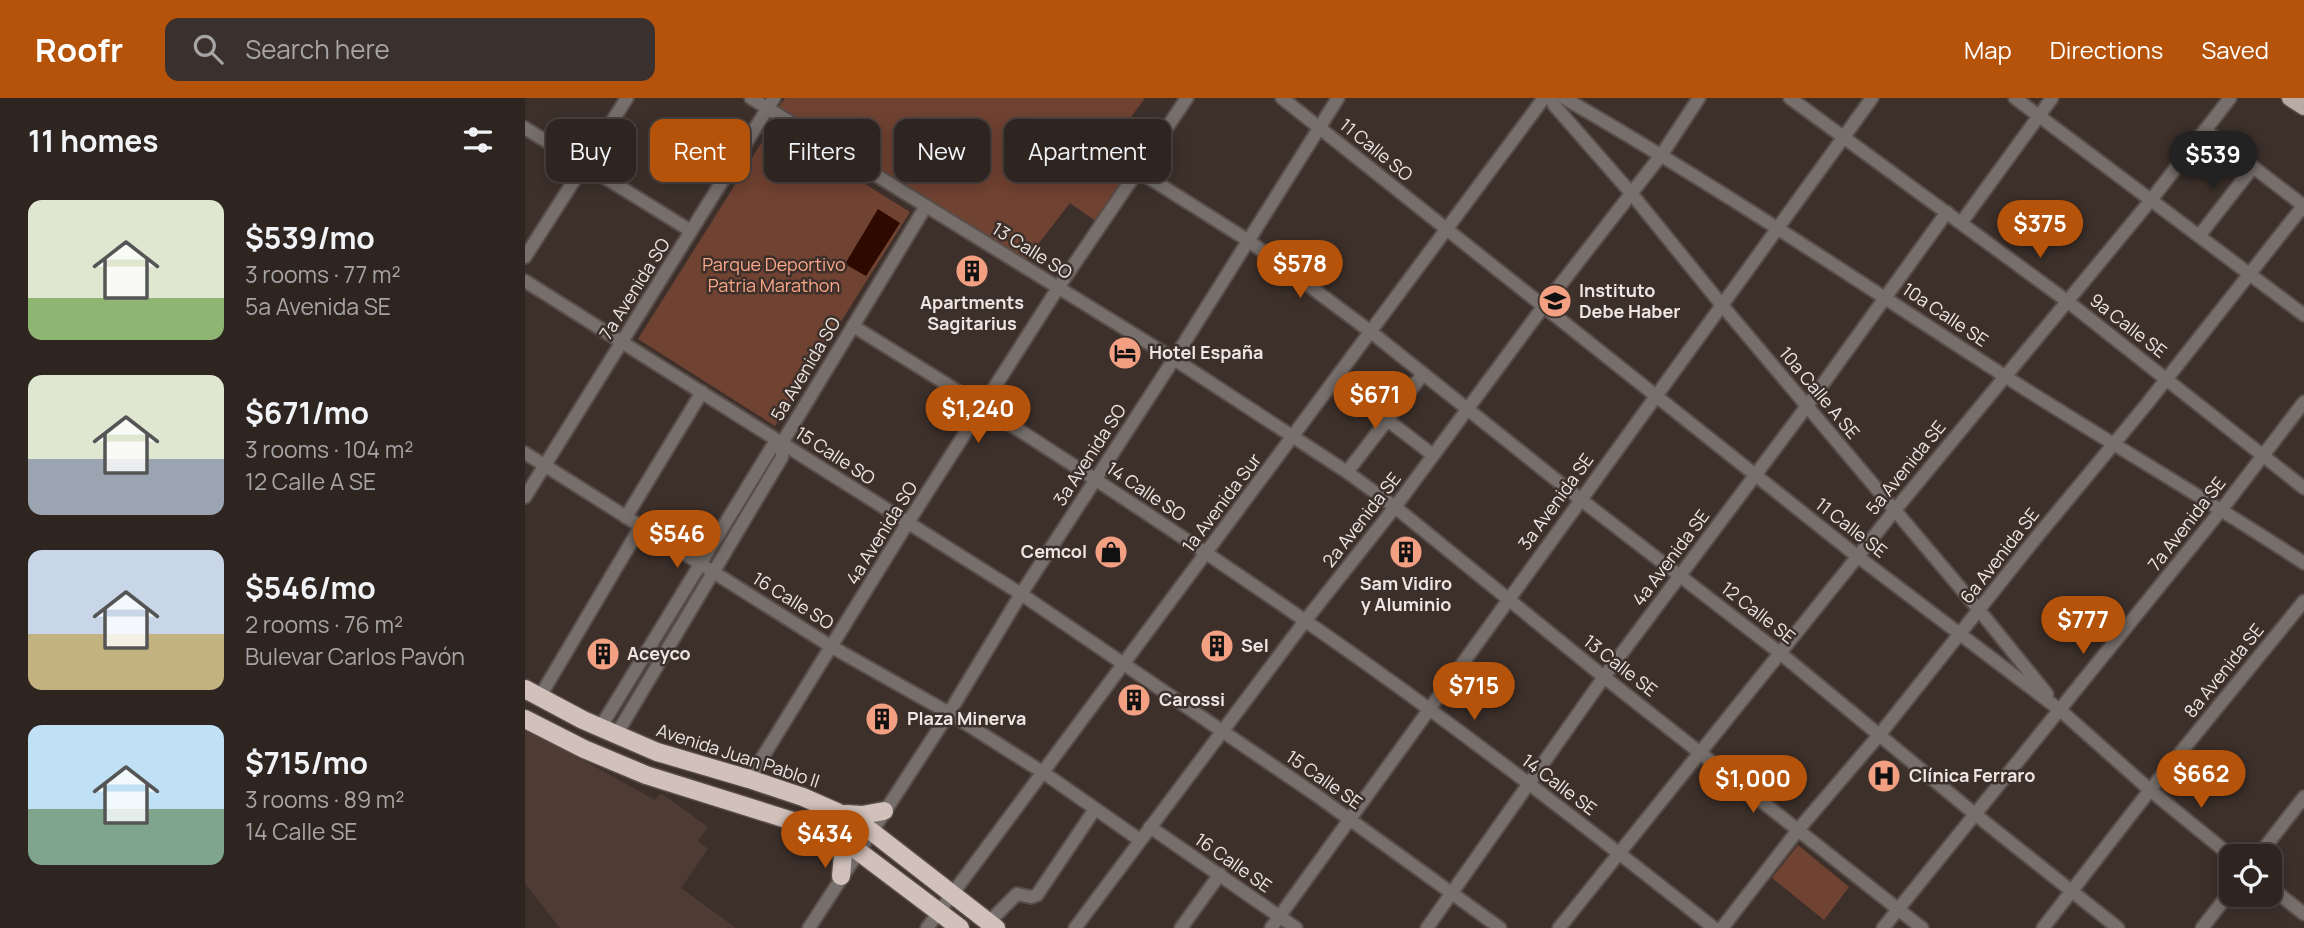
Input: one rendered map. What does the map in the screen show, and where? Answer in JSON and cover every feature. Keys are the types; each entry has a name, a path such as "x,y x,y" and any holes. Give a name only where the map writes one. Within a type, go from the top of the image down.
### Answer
{"highway":[{"name":"Avenida Juan Pablo II","path":"532,694 608,732 657,752 749,779 803,797 837,812 871,831 992,925"},
{"path":"525,719 584,749 646,775 799,822 832,835 858,851 960,928"},
{"path":"837,812 862,815 884,811"},
{"path":"832,835 843,854 841,876"}],"main road":[{"path":"2290,98 2304,107"}],"street":[{"path":"613,119 627,98"},
{"name":"13 Calle SO","path":"751,98 771,103 926,206 1174,359 1293,438"},
{"name":"4a Avenida SO","path":"1171,122 1187,98"},
{"name":"11 Calle SO","path":"1282,98 1447,230"},
{"name":"3a Avenida SO","path":"809,928 949,713 1021,594 1174,359 1338,98"},
{"name":"1a Avenida Sur","path":"927,928 1544,98"},
{"name":"10a Calle A SE","path":"1551,98 1553,105 1631,193 2060,710"},
{"name":"10a Calle SE","path":"1564,98 1662,154 2004,375 2222,509 2304,563"},
{"name":"2a Avenida SE","path":"1075,928 1305,621 1395,507 1543,307 1662,154 1699,98"},
{"name":"9a Calle SE","path":"1790,98 2067,301 2304,488"},
{"name":"3a Avenida SE","path":"1271,928 1872,98"},
{"path":"2015,98 2303,313"},
{"path":"1961,223 2052,98"},
{"name":"5a Avenida SE","path":"1559,928 2004,375 2151,200 2230,98"},
{"name":"7a Avenida SO","path":"525,497 771,103"},
{"path":"525,128 546,141"},
{"path":"2205,130 2304,206"},
{"path":"2199,236 2253,167"},
{"path":"525,257 573,182"},
{"path":"613,182 691,231"},
{"name":"4a Avenida SO","path":"749,779 907,524 1058,288 1130,182"},
{"name":"12 Calle SE","path":"1155,182 1249,241 1371,332 1580,499 1780,653 2118,928"},
{"name":"5a Avenida SO","path":"782,443 926,206"},
{"name":"6a Avenida SE","path":"1722,928 1798,830 1880,734 2304,206"},
{"name":"4a Avenida SE","path":"1427,928 1604,677 1887,298 1947,212"},
{"name":"11 Calle SE","path":"1447,230 1857,556 2060,710 2150,790 2219,846"},
{"name":"15 Calle SO","path":"525,281 1126,663"},
{"name":"14 Calle SO","path":"853,326 983,406 1207,554"},
{"path":"1347,472 1423,374"},
{"path":"1332,384 1386,419 1433,455"},
{"path":"626,517 702,393"},
{"name":"7a Avenida SE","path":"1883,928 2222,509 2304,402"},
{"name":"13 Calle SE","path":"1293,438 1395,507 1604,677 1922,928"},
{"path":"782,443 782,457 713,572 608,732 701,563 772,447 782,443"},
{"name":"16 Calle SO","path":"525,453 832,647 949,713 1044,773"},
{"path":"532,694 641,526"},
{"name":"14 Calle SE","path":"1207,554 1429,709 1714,928"},
{"name":"8a Avenida SE","path":"2043,928 2150,790 2304,601"},
{"name":"15 Calle SE","path":"1126,663 1500,928"},
{"path":"1044,773 1140,840"},
{"path":"2267,844 2304,797"},
{"path":"992,925 1017,894 1031,897 1037,895 1095,809"},
{"name":"16 Calle SE","path":"1150,827 1296,928"},
{"path":"1181,928 1220,874"},
{"path":"2282,897 2304,914"},
{"path":"2206,927 2220,907"}],"shaded area":[{"path":"878,209 900,223 866,276 845,264"},
{"path":"525,728 655,800 661,793 708,827 698,841 708,849 681,888 736,928 560,928 525,883"}],"green space":[{"path":"785,98 1145,98 1130,119 1004,119 1004,182 1124,182 1097,222 1070,203 1026,260 899,182 990,182 990,119 894,119 894,179 880,171 880,119 796,119 778,108"},
{"name":"Parque Deportivo Patria Marathon","path":"764,139 764,182 862,182 910,212 775,426 638,339 737,182 750,182 750,161"},
{"path":"1798,845 1849,887 1824,920 1772,878"}],"place":[{"name":"Apartments Sagitarius","path":"972,271"},
{"name":"Instituto Debe Haber","path":"1555,301"},
{"name":"Hotel España","path":"1125,353"},
{"name":"Cemcol","path":"1111,552"},
{"name":"Sam Vidiro y Aluminio","path":"1406,552"},
{"name":"Sel","path":"1217,646"},
{"name":"Aceyco","path":"603,654"},
{"name":"Carossi","path":"1134,700"},
{"name":"Plaza Minerva","path":"882,719"},
{"name":"Clínica Ferraro","path":"1884,776"}]}
